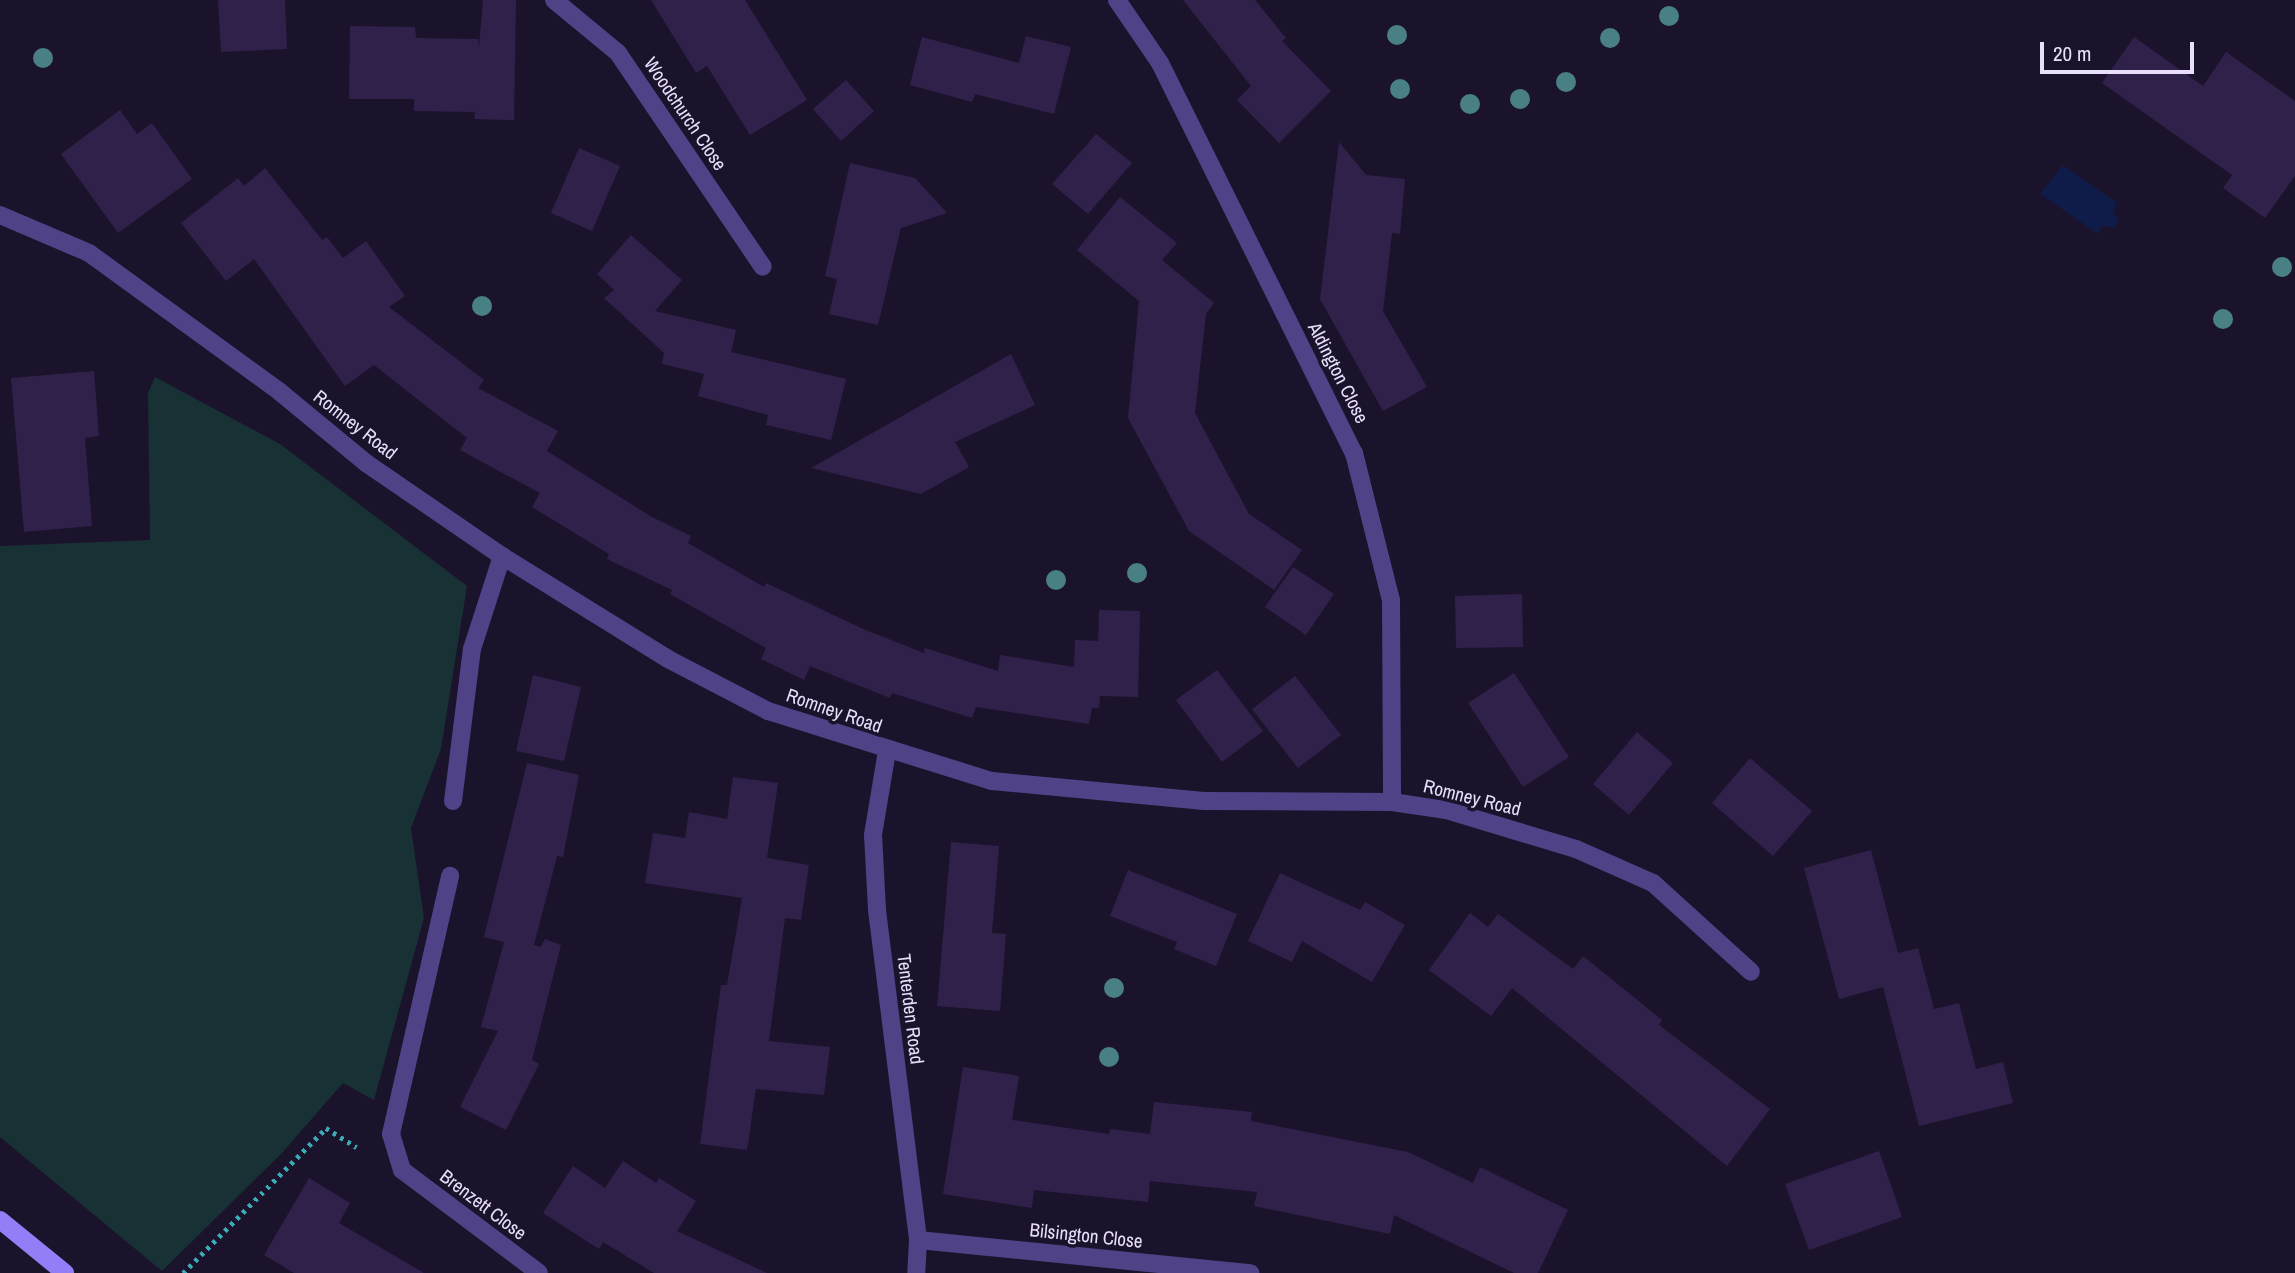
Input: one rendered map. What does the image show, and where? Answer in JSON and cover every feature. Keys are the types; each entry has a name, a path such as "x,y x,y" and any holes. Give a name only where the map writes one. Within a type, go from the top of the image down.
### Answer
{"street":[{"name":"Woodchurch Close","path":"554,0 618,53 763,267"},
{"name":"Aldington Close","path":"1116,0 1160,62 1354,453 1391,600 1392,802"},
{"name":"Romney Road","path":"0,215 89,253 280,392 366,463 502,556 668,659 768,711 887,751 992,781 1204,801 1392,802 1500,824 1576,849 1653,883 1751,972"},
{"path":"453,801 472,649 502,556"},
{"name":"Tenterden Road","path":"887,751 873,835 877,910 918,1240 916,1273"},
{"path":"402,1170 391,1134 450,876"},
{"name":"Brenzett Close","path":"402,1170 539,1273"},
{"path":"0,1220 65,1273"},
{"name":"Bilsington Close","path":"918,1240 1250,1273"}],"path":[{"path":"183,1273 326,1128 402,1170"}],"green space":[{"path":"155,377 280,444 467,586 441,749 411,828 424,918 374,1100 343,1083 282,1153 162,1271 0,1137 0,546 150,540 148,393"}],"water":[{"path":"2063,165 2117,203 2113,212 2119,220 2114,228 2102,226 2098,234 2040,194"}],"building":[{"path":"218,0 285,0 287,49 221,52"},
{"path":"483,0 516,0 514,120 474,119 475,112 414,111 414,99 349,99 350,26 415,27 416,38 478,39 479,47"},
{"path":"651,0 745,0 807,100 750,135 707,66 696,73"},
{"path":"1183,0 1255,0 1286,38 1282,41 1331,91 1279,143 1237,100 1251,86"},
{"path":"1026,36 1071,47 1054,114 975,94 972,102 910,85 922,37 1019,63"},
{"path":"2134,37 2203,86 2226,52 2295,101 2295,176 2265,218 2223,188 2232,175 2102,83"},
{"path":"846,80 874,111 841,141 813,109"},
{"path":"120,110 137,134 152,123 192,179 118,233 61,154"},
{"path":"1096,134 1132,163 1088,214 1052,184"},
{"path":"1339,142 1366,175 1405,179 1400,234 1392,233 1383,311 1427,387 1383,411 1320,299"},
{"path":"579,148 620,166 592,231 551,213"},
{"path":"850,163 915,178 947,213 901,228 878,325 829,314 837,279 825,276"},
{"path":"265,168 322,240 327,237 343,258 366,241 405,296 389,307 484,380 478,388 558,431 547,451 650,516 691,536 688,543 764,587 766,583 863,629 924,653 925,648 998,671 1000,655 1074,667 1075,640 1098,641 1099,610 1140,611 1138,697 1100,696 1099,708 1092,708 1089,724 976,707 972,718 892,693 890,698 810,666 804,680 761,659 766,648 670,594 672,590 607,559 609,554 532,507 540,493 460,450 467,438 374,365 345,386 254,259 226,281 181,223 238,178 244,186"},
{"path":"1120,197 1177,243 1162,260 1214,303 1206,314 1195,413 1249,514 1302,550 1274,590 1189,531 1128,418 1139,301 1077,250"},
{"path":"631,235 682,280 655,311 736,330 731,352 846,379 831,440 766,425 768,415 698,396 704,374 662,364 664,353 604,298 614,290 597,274"},
{"path":"1011,354 1035,405 955,442 969,467 921,494 811,468"},
{"path":"94,371 99,436 85,438 92,526 24,532 11,378"},
{"path":"1293,567 1334,594 1306,635 1265,607"},
{"path":"1522,594 1523,647 1456,648 1455,596"},
{"path":"1217,670 1263,731 1222,762 1176,700"},
{"path":"1514,673 1569,757 1523,787 1468,703"},
{"path":"533,675 581,687 564,761 516,751"},
{"path":"1295,676 1341,735 1298,768 1252,709"},
{"path":"1637,732 1673,763 1629,815 1593,784"},
{"path":"1750,758 1812,811 1773,856 1712,803"},
{"path":"527,763 579,775 563,857 557,856 534,945 541,947 545,939 561,945 532,1060 539,1064 506,1130 460,1107 498,1031 481,1027 504,942 484,937"},
{"path":"733,777 778,783 767,858 809,865 801,920 785,918 769,1041 830,1047 824,1095 756,1089 747,1150 700,1144 721,985 727,985 742,898 645,883 653,833 685,838 689,812 727,819"},
{"path":"951,842 999,846 992,933 1006,934 1000,1011 937,1006"},
{"path":"1871,850 1898,953 1918,948 1934,1009 1959,1003 1976,1069 2003,1062 2013,1103 1919,1126 1883,987 1839,999 1804,868"},
{"path":"1128,870 1237,914 1216,966 1174,949 1177,942 1110,916"},
{"path":"1280,873 1360,910 1365,902 1405,925 1372,982 1302,941 1292,962 1248,941"},
{"path":"1470,913 1488,927 1498,914 1573,969 1583,956 1662,1020 1659,1025 1770,1109 1727,1166 1512,988 1491,1016 1429,970"},
{"path":"963,1067 1019,1076 1012,1120 1109,1134 1110,1129 1150,1134 1154,1102 1252,1112 1251,1121 1408,1152 1473,1183 1480,1167 1568,1210 1538,1273 1514,1273 1394,1215 1390,1234 1254,1206 1257,1192 1150,1181 1148,1202 1034,1190 1032,1208 943,1194"},
{"path":"1879,1151 1902,1217 1809,1250 1785,1184"},
{"path":"623,1161 656,1183 659,1178 696,1201 677,1231 767,1273 654,1273 603,1242 599,1249 543,1213 573,1166 605,1188"},
{"path":"309,1178 350,1203 339,1223 424,1273 294,1273 264,1255"}]}
